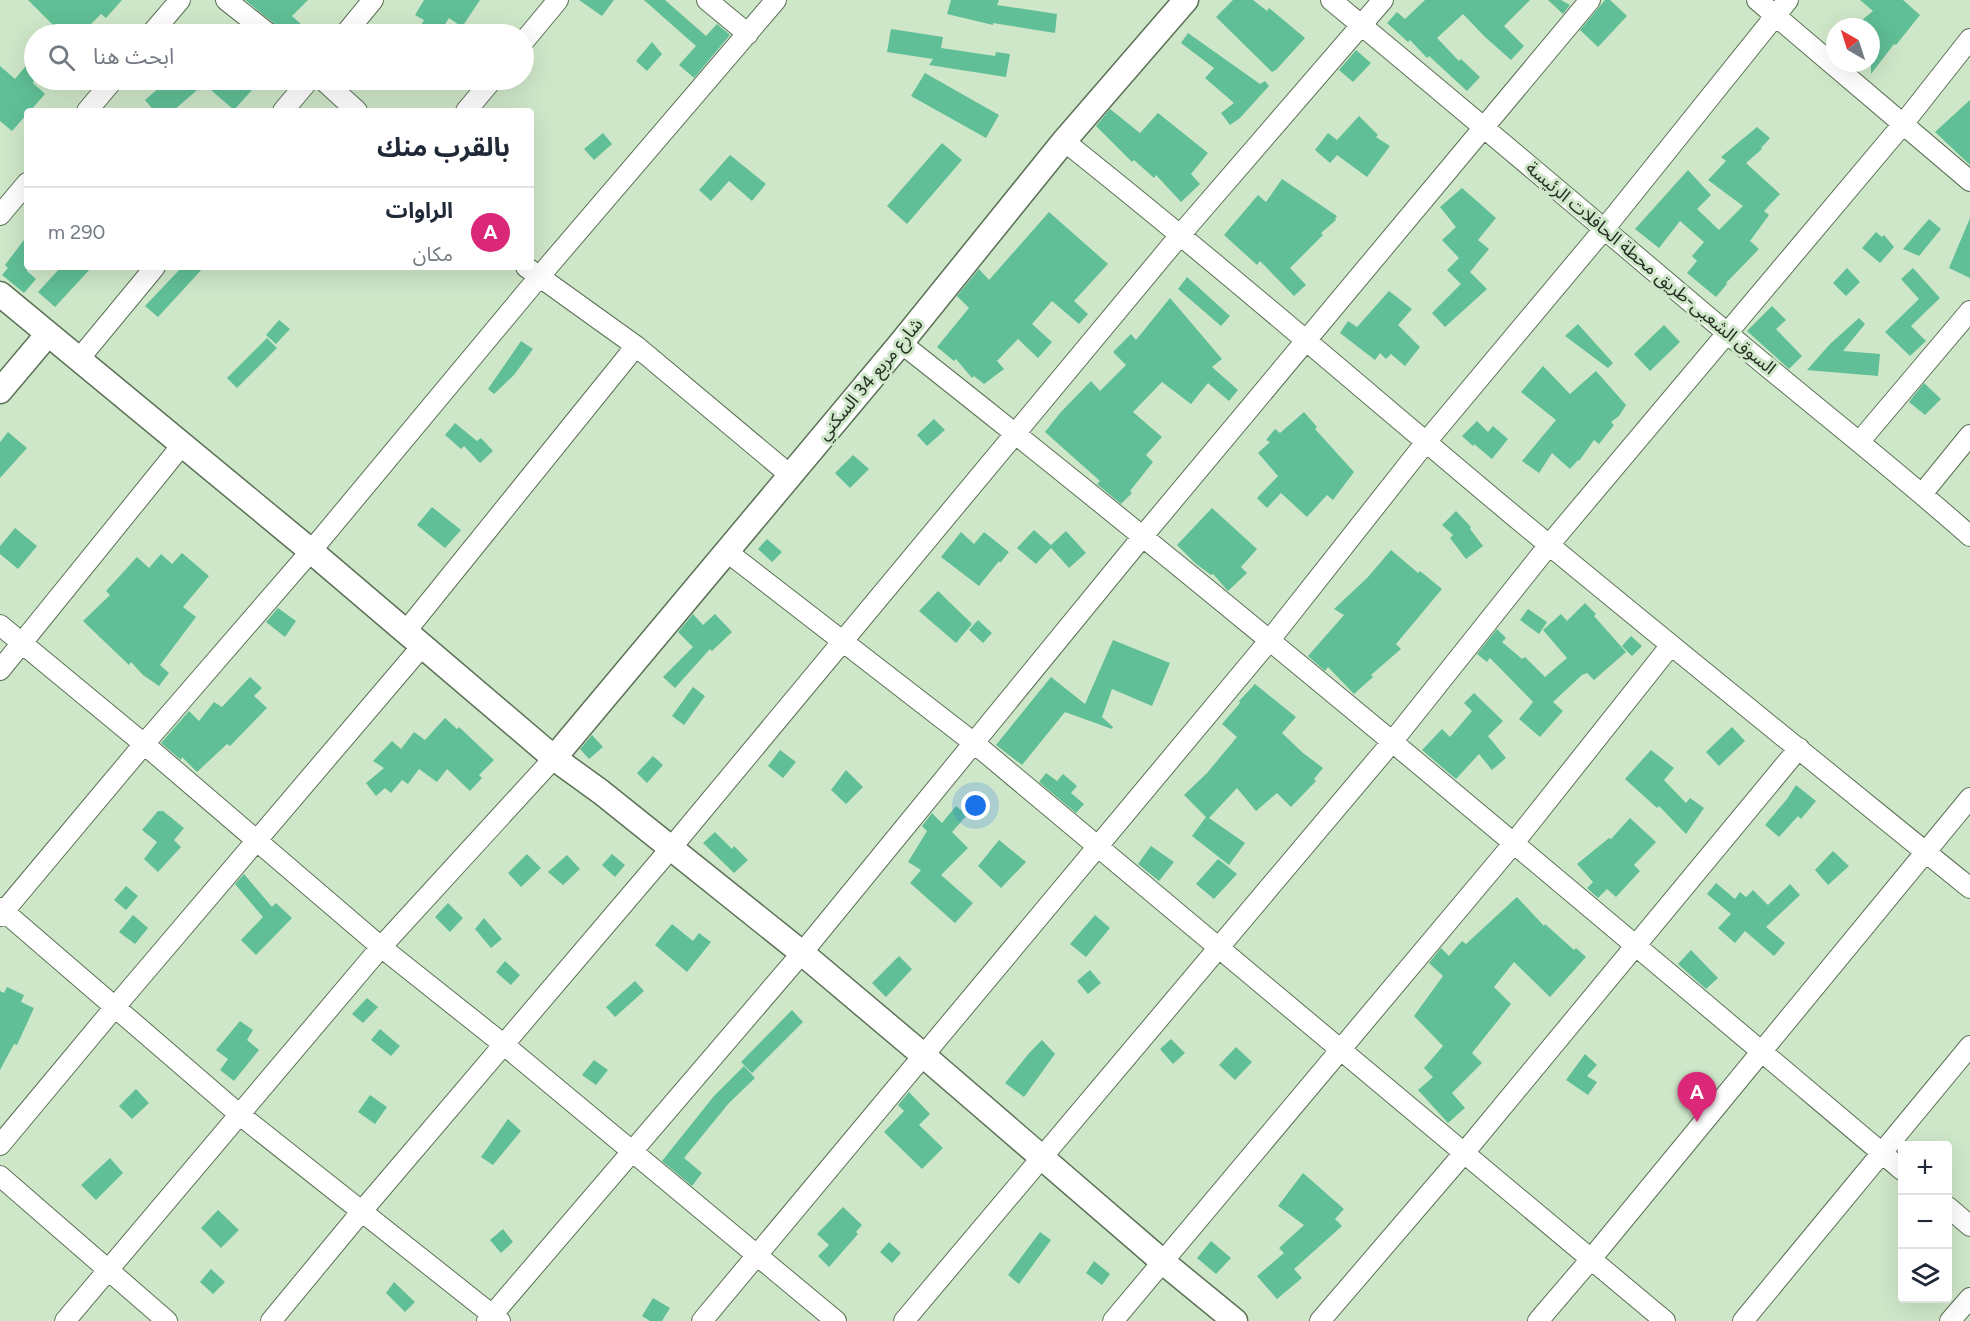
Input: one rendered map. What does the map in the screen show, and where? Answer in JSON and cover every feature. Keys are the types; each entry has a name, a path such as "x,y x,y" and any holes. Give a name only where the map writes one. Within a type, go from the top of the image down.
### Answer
{"street":[{"path":"160,24 180,0"},
{"path":"226,0 256,24"},
{"path":"353,24 373,0"},
{"path":"534,29 558,0"},
{"path":"708,0 748,34"},
{"path":"776,0 533,272 311,551 1,911 240,1115 362,1211 493,1319 631,1151 802,953 1143,536 1590,0"},
{"name":"شارع مربع 34 السكني","path":"554,758 901,343 1064,141 1186,0"},
{"name":"السوق الشعبى-طريق محطة الحافلات الرئيسة","path":"1331,0 1605,228 1728,334 1860,441 1970,536"},
{"path":"271,1321 671,848 1181,234 1383,0"},
{"path":"1758,0 1970,181"},
{"path":"702,1321 1269,641 1426,442 1605,228 1788,0"},
{"path":"904,1321 1392,742 1549,545 1903,124 1970,39"},
{"path":"90,108 105,90"},
{"path":"286,108 301,90"},
{"path":"334,90 354,108"},
{"path":"469,108 484,90"},
{"path":"1064,141 1181,234 1549,545 1970,888"},
{"path":"0,215 24,187"},
{"path":"79,359 153,270"},
{"path":"533,272 636,346 790,475"},
{"path":"0,294 311,551 554,758 802,953 1235,1321"},
{"path":"1860,441 1970,311"},
{"path":"0,391 48,334"},
{"path":"901,343 1143,536 1637,945 1898,1167"},
{"path":"0,1145 257,840 636,346"},
{"path":"1922,494 1970,435"},
{"path":"0,670 182,445"},
{"path":"726,551 974,742 1665,1321"},
{"path":"0,625 144,744 381,947 503,1044 836,1321"},
{"path":"1113,1321 1513,844 1671,645"},
{"path":"1320,1321 1464,1153 1799,748"},
{"path":"65,1321 381,947 554,758"},
{"path":"1538,1321 1970,798"},
{"path":"1743,1321 1970,1046"},
{"path":"0,1176 167,1321"},
{"path":"1952,1211 1970,1226"},
{"path":"1950,1321 1970,1298"}],"building":[{"path":"28,0 122,0 106,18 101,14 91,24 52,24"},
{"path":"245,0 308,0 292,16 301,24 275,24"},
{"path":"424,0 480,0 464,24 458,24 449,18 445,24 422,24 424,20 415,15"},
{"path":"579,0 614,0 602,16"},
{"path":"644,0 665,0 706,36 717,24 730,35 694,78 679,65 696,46"},
{"path":"951,0 999,0 997,5 1057,14 1055,33 993,23 993,25 947,14"},
{"path":"1233,0 1253,0 1267,11 1269,8 1305,38 1276,70 1272,72 1216,17"},
{"path":"1425,0 1530,0 1504,26 1524,46 1511,60 1463,14 1437,38 1459,61 1461,59 1480,77 1467,91 1429,56 1427,58 1410,40 1408,42 1387,23 1397,12 1405,19"},
{"path":"1548,0 1561,0 1570,5 1563,14"},
{"path":"1605,0 1610,0 1627,16 1598,47 1580,30"},
{"path":"1860,0 1903,0 1920,15 1880,62 1880,18 1864,18 1873,11"},
{"path":"891,29 943,37 941,48 995,56 996,52 1010,54 1006,77 929,65 933,59 887,52"},
{"path":"1188,33 1260,84 1265,81 1269,86 1240,118 1230,125 1221,113 1234,103 1205,78 1214,68 1181,43"},
{"path":"652,42 662,54 647,71 636,61"},
{"path":"1356,50 1371,63 1353,82 1339,70"},
{"path":"0,66 15,79 24,68 24,90 41,90 45,94 33,108 24,108 24,117 12,131 0,121"},
{"path":"925,73 999,115 986,138 911,96"},
{"path":"156,90 197,90 176,108 152,108 145,100"},
{"path":"211,90 252,90 236,108 232,108"},
{"path":"1970,100 1970,165 1935,132"},
{"path":"1110,109 1140,133 1158,113 1208,153 1191,174 1200,184 1181,202 1156,175 1154,178 1134,160 1132,162 1096,126"},
{"path":"1359,116 1378,135 1376,137 1390,146 1367,177 1337,155 1330,163 1315,150 1328,133 1337,140"},
{"path":"1757,127 1770,138 1762,149 1746,163 1780,194 1764,211 1769,215 1750,241 1759,249 1726,283 1716,297 1687,273 1697,261 1692,256 1704,242 1680,221 1659,248 1635,229 1688,170 1711,195 1697,209 1719,230 1743,206 1708,180 1726,161 1721,157"},
{"path":"603,133 612,144 594,160 584,149"},
{"path":"942,143 962,160 907,224 887,206"},
{"path":"730,155 766,184 752,201 729,181 711,201 699,190"},
{"path":"1282,179 1337,216 1336,220 1321,233 1323,235 1290,268 1306,285 1294,296 1260,261 1257,265 1224,235 1258,195 1266,202"},
{"path":"1462,188 1496,218 1478,240 1489,249 1470,272 1487,289 1445,327 1432,313 1461,284 1447,270 1459,258 1442,240 1456,227 1440,207"},
{"path":"1049,212 1108,264 1074,301 1088,314 1079,324 1052,301 1032,324 1052,342 1038,358 1018,339 997,361 1004,369 984,384 974,376 972,378 956,359 954,361 937,347 969,308 957,296 979,269 989,280"},
{"path":"1970,218 1970,278 1949,268"},
{"path":"1929,219 1941,229 1919,256 1903,249"},
{"path":"1876,232 1882,237 1884,235 1894,247 1880,263 1862,248"},
{"path":"24,240 24,270 36,279 24,293 2,275 8,268 5,265"},
{"path":"1847,268 1860,282 1846,296 1833,283"},
{"path":"1913,268 1940,298 1911,326 1926,341 1910,356 1885,332 1919,299 1901,279"},
{"path":"58,270 89,270 55,307 38,292"},
{"path":"179,270 201,270 158,317 145,306"},
{"path":"1187,277 1230,316 1221,326 1178,289"},
{"path":"1389,291 1412,309 1398,325 1420,347 1405,366 1391,354 1386,359 1380,353 1375,360 1340,333 1348,321 1357,327"},
{"path":"1170,298 1222,359 1212,367 1238,390 1229,401 1208,383 1191,404 1162,382 1133,412 1162,437 1146,455 1153,462 1130,491 1132,493 1121,504 1097,484 1100,481 1045,432 1091,381 1100,391 1126,365 1113,352 1131,334 1136,340"},
{"path":"1772,306 1786,320 1776,329 1802,356 1789,369 1747,331"},
{"path":"1859,318 1865,324 1843,351 1880,354 1878,376 1807,370 1830,344"},
{"path":"279,320 290,329 276,344 266,335"},
{"path":"1578,324 1613,363 1608,368 1565,336"},
{"path":"1664,325 1680,342 1650,371 1634,354"},
{"path":"267,338 277,348 237,388 227,378"},
{"path":"521,341 533,349 514,375 494,394 488,389"},
{"path":"1543,366 1570,394 1596,371 1626,405 1619,416 1611,422 1614,425 1599,444 1594,440 1579,461 1570,469 1552,453 1539,473 1522,461 1556,420 1521,392"},
{"path":"1924,383 1941,399 1925,415 1909,402"},
{"path":"1304,412 1317,427 1315,429 1354,472 1333,500 1327,495 1307,517 1281,493 1267,508 1257,498 1278,476 1258,453 1270,442 1266,440 1275,429 1280,433"},
{"path":"934,419 945,430 927,446 917,435"},
{"path":"1477,421 1488,432 1493,426 1508,439 1492,459 1462,436"},
{"path":"455,423 477,441 481,438 493,451 480,463 464,446 461,449 445,435"},
{"path":"8,432 27,448 0,478 0,442"},
{"path":"853,455 869,469 850,488 835,473"},
{"path":"432,507 461,530 445,548 417,525"},
{"path":"1212,508 1257,549 1241,567 1247,573 1228,591 1213,574 1211,575 1195,563 1177,545"},
{"path":"1456,511 1471,527 1470,529 1483,546 1466,559 1450,538 1453,535 1442,525"},
{"path":"15,528 37,546 18,569 0,554 0,546"},
{"path":"1034,530 1051,545 1066,531 1086,553 1069,568 1051,548 1036,564 1017,548"},
{"path":"961,532 974,544 984,532 1009,552 979,586 941,557"},
{"path":"767,539 782,552 772,562 758,549"},
{"path":"1391,550 1418,573 1420,571 1442,589 1396,644 1401,649 1371,675 1373,677 1354,694 1328,667 1325,671 1308,656 1344,615 1334,609 1368,577"},
{"path":"182,553 209,576 183,607 196,617 160,665 169,673 159,686 143,675 131,662 129,665 83,621 110,595 106,591 137,557 149,568 161,554 172,564"},
{"path":"938,591 972,624 956,643 919,611"},
{"path":"1585,603 1626,652 1594,680 1587,673 1582,675 1553,702 1563,711 1540,737 1519,719 1533,702 1490,658 1487,662 1477,654 1497,629 1506,638 1502,642 1522,659 1525,657 1545,677 1567,658 1543,630 1561,614 1567,621"},
{"path":"278,608 296,621 285,637 266,622"},
{"path":"1528,609 1547,622 1539,634 1520,620"},
{"path":"693,614 703,625 715,614 732,632 712,651 710,649 675,688 663,677 693,647 678,632"},
{"path":"978,620 992,633 983,643 969,630"},
{"path":"1631,636 1642,646 1632,656 1622,646"},
{"path":"1113,640 1170,663 1152,706 1112,689 1102,717 1113,727 1112,729 1065,712 1022,765 996,745 1051,677 1085,704"},
{"path":"250,677 262,688 254,696 267,708 230,746 227,744 197,772 182,757 181,760 161,743 189,711 199,721 214,702 222,707"},
{"path":"1255,684 1296,717 1282,733 1323,768 1314,779 1316,781 1291,807 1277,793 1256,811 1237,788 1209,818 1245,843 1229,865 1192,836 1206,817 1184,795 1207,773 1237,737 1222,724"},
{"path":"693,687 705,696 684,725 672,716"},
{"path":"1474,693 1503,721 1488,736 1506,758 1492,770 1479,754 1456,779 1422,750 1442,729 1450,737 1472,711 1464,703"},
{"path":"445,718 457,729 459,727 494,760 479,775 482,778 470,791 447,769 437,782 419,769 408,784 402,780 391,793 385,788 376,796 366,783 384,768 373,761 392,741 401,749 414,732 425,740"},
{"path":"1732,727 1745,741 1719,766 1706,752"},
{"path":"592,735 603,747 589,759 580,749"},
{"path":"780,750 796,762 783,778 768,766"},
{"path":"1651,750 1674,768 1664,780 1686,803 1690,798 1704,808 1686,834 1659,806 1657,808 1625,779"},
{"path":"653,756 663,765 647,783 637,773"},
{"path":"846,770 863,787 846,804 831,790"},
{"path":"1046,773 1057,781 1063,774 1077,786 1071,793 1084,804 1076,813 1039,782"},
{"path":"1796,785 1816,801 1801,819 1798,816 1779,837 1765,825"},
{"path":"956,806 967,815 952,832 968,848 941,875 973,903 955,923 910,883 921,870 908,862 927,831 922,826 932,813 942,823"},
{"path":"158,811 163,811 184,828 174,840 181,847 158,872 144,859 157,842 142,830"},
{"path":"1630,818 1656,842 1634,865 1640,871 1616,897 1607,889 1598,898 1587,888 1593,882 1577,864 1609,838 1611,839"},
{"path":"715,832 732,849 734,846 748,860 734,873 703,843"},
{"path":"999,840 1026,862 1001,888 978,866"},
{"path":"1151,846 1174,862 1159,881 1138,864"},
{"path":"1833,851 1849,866 1828,885 1815,870"},
{"path":"527,854 541,868 521,887 508,873"},
{"path":"612,854 625,865 615,877 602,865"},
{"path":"567,855 580,869 563,885 548,872"},
{"path":"1218,859 1237,874 1214,899 1196,884"},
{"path":"244,874 272,907 276,903 292,918 256,955 241,940 263,917 235,884"},
{"path":"1716,883 1735,899 1740,892 1746,897 1753,890 1768,905 1790,884 1800,895 1766,927 1785,943 1774,956 1745,931 1735,943 1718,928 1731,914 1707,894"},
{"path":"126,886 138,896 126,910 114,900"},
{"path":"1517,897 1544,926 1545,924 1574,950 1576,948 1586,957 1550,997 1514,962 1494,987 1511,1004 1472,1053 1482,1063 1452,1093 1465,1108 1448,1123 1418,1090 1433,1077 1424,1068 1443,1046 1414,1016 1443,976 1429,963 1441,948 1449,956 1462,941 1466,944"},
{"path":"448,903 463,918 450,932 435,917"},
{"path":"133,915 148,928 135,944 119,932"},
{"path":"1095,915 1110,928 1086,957 1070,944"},
{"path":"484,918 502,939 491,948 475,929"},
{"path":"672,924 693,941 699,933 711,942 687,972 655,945"},
{"path":"1691,950 1718,978 1706,989 1678,964"},
{"path":"899,956 912,969 886,997 872,983"},
{"path":"505,961 520,975 511,985 496,972"},
{"path":"1090,970 1101,983 1088,994 1077,981"},
{"path":"635,981 644,991 615,1017 606,1007"},
{"path":"7,987 24,995 21,1002 34,1008 17,1045 14,1044 0,1070 0,991 4,993"},
{"path":"367,998 378,1007 363,1023 352,1014"},
{"path":"792,1010 803,1022 752,1073 741,1062"},
{"path":"240,1021 253,1030 247,1040 259,1050 234,1081 220,1070 228,1059 216,1050"},
{"path":"380,1029 400,1046 391,1056 371,1040"},
{"path":"1171,1039 1185,1053 1173,1064 1160,1049"},
{"path":"1042,1040 1055,1054 1024,1097 1005,1083"},
{"path":"1236,1047 1252,1062 1235,1080 1219,1065"},
{"path":"1585,1054 1597,1065 1587,1076 1597,1082 1588,1095 1566,1080"},
{"path":"594,1060 608,1070 596,1085 582,1075"},
{"path":"744,1066 755,1078 729,1103 684,1158 702,1173 692,1186 662,1161 714,1096"},
{"path":"136,1089 149,1103 132,1119 119,1106"},
{"path":"909,1092 930,1114 919,1125 943,1148 922,1169 884,1132 904,1111 898,1105"},
{"path":"370,1095 387,1107 375,1124 358,1112"},
{"path":"508,1119 521,1131 493,1165 481,1157"},
{"path":"110,1158 123,1173 96,1200 81,1185"},
{"path":"1303,1173 1344,1209 1335,1219 1342,1226 1294,1269 1302,1278 1277,1299 1257,1276 1284,1253 1279,1248 1304,1225 1278,1206"},
{"path":"843,1207 862,1225 856,1232 858,1234 829,1267 818,1256 829,1245 817,1234"},
{"path":"218,1210 239,1230 221,1248 201,1228"},
{"path":"503,1229 513,1242 501,1253 490,1240"},
{"path":"1040,1232 1051,1240 1019,1284 1008,1275"},
{"path":"1211,1241 1231,1258 1216,1274 1197,1258"},
{"path":"889,1242 901,1253 892,1263 880,1252"},
{"path":"1094,1261 1110,1274 1102,1285 1086,1273"},
{"path":"211,1269 225,1282 213,1294 200,1282"},
{"path":"394,1282 415,1302 405,1312 386,1293"},
{"path":"653,1298 670,1308 662,1321 650,1321 642,1316"}],"place":[{"name":"الراوات","path":"1697,1122"}]}
